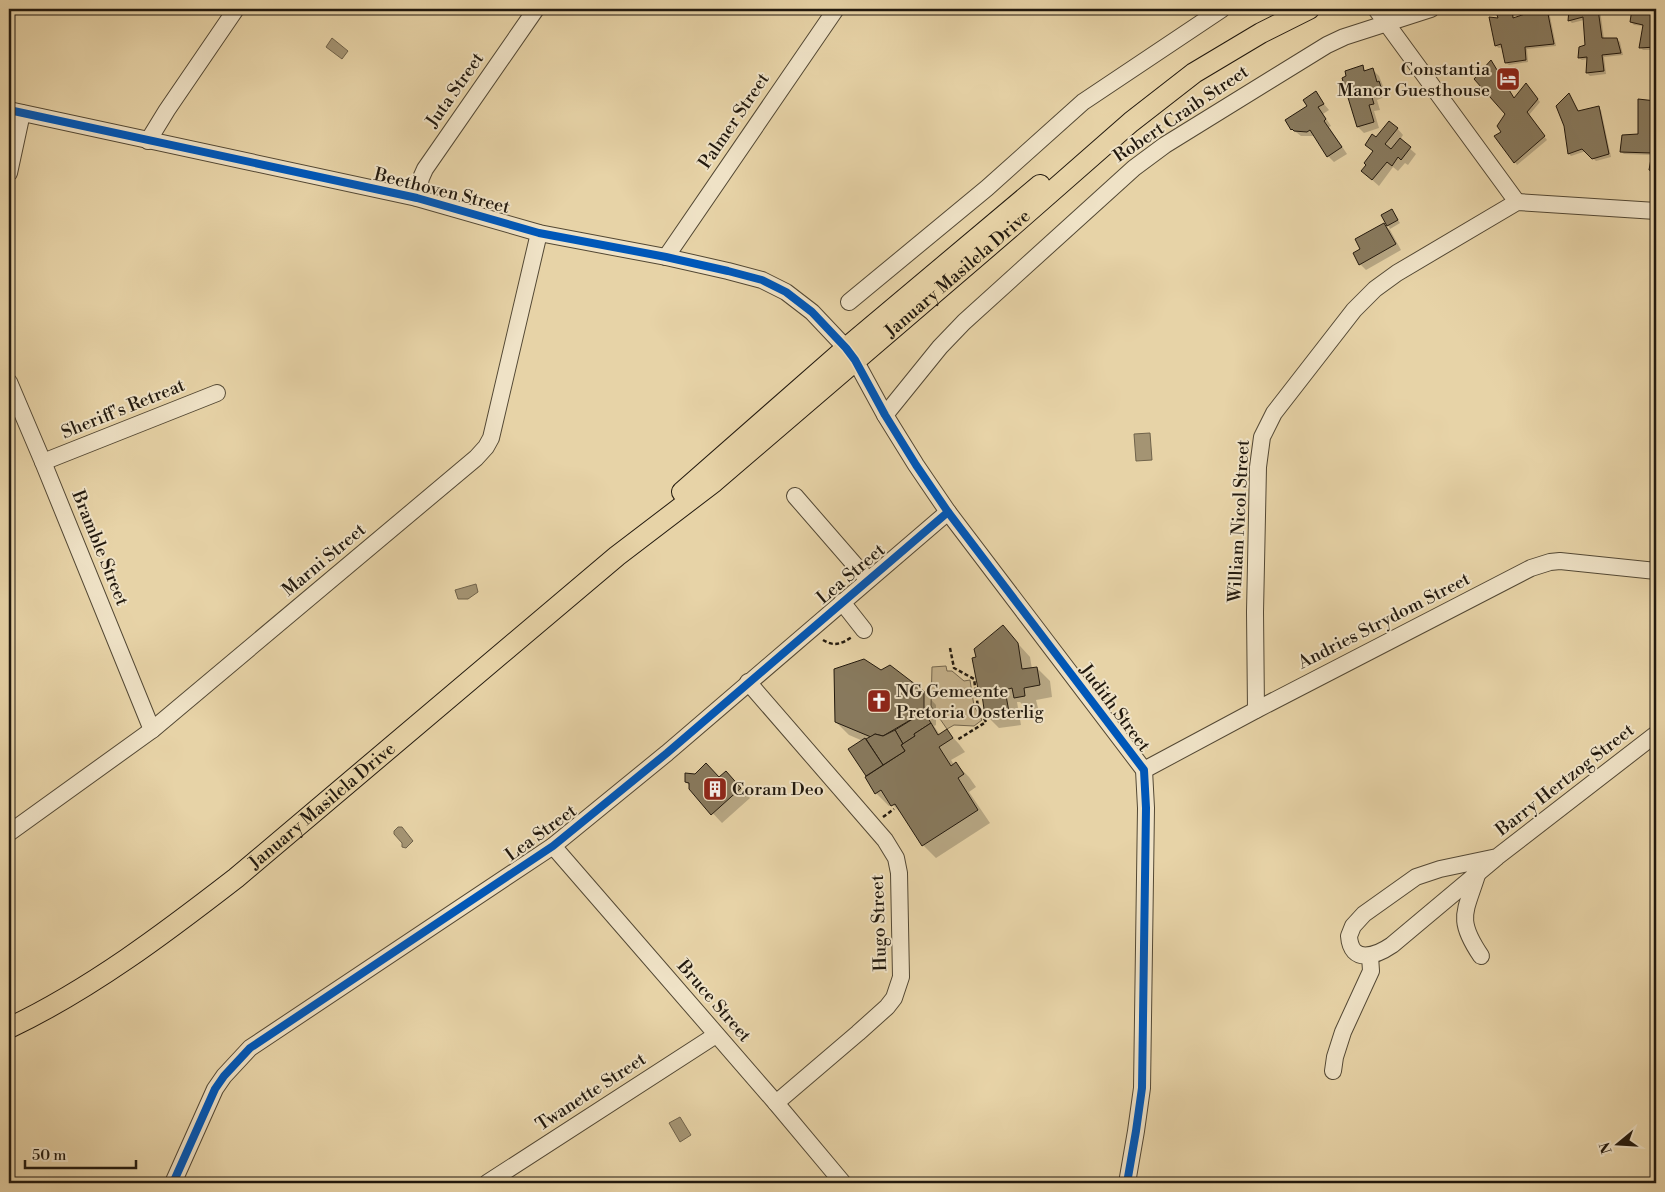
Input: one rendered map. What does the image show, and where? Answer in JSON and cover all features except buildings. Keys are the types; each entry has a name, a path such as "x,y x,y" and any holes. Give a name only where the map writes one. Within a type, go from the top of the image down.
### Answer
{"main road":[{"name":"January Masilela Drive","path":"851,354 999,218 1186,66 1209,50 1281,9"},
{"name":"January Masilela Drive","path":"9,1028 48,1008 101,976 180,922 244,871 617,556 704,471 1016,223 1131,122 1194,73 1261,33 1309,9"}],"street":[{"path":"148,141 236,9"},
{"name":"Juta Street","path":"417,198 425,169 536,9"},
{"name":"Palmer Street","path":"666,257 836,9"},
{"path":"849,302 987,188 1083,102 1222,9"},
{"path":"1376,9 1517,202 1656,211"},
{"name":"Robert Craib Street","path":"885,415 940,347 964,322 1134,168 1165,145 1313,52 1344,37 1431,9"},
{"path":"9,173 15,112"},
{"name":"Beethoven Street","path":"15,112 417,198 539,233 666,257 748,276 776,286 795,299 812,312 851,354"},
{"name":"William Nicol Street","path":"1256,710 1255,612 1258,467 1260,444 1269,420 1354,310 1375,289 1397,273 1517,202"},
{"name":"Marni Street","path":"9,834 152,730 476,458 486,447 490,438 539,233"},
{"name":"Judith Street","path":"851,354 885,415 948,512 1144,770 1146,808 1142,1079 1127,1183"},
{"name":"Bramble Street","path":"9,382 152,730"},
{"name":"Sheriff's Retreat","path":"43,462 217,393"},
{"path":"795,496 868,580"},
{"name":"Lea Street","path":"173,1183 215,1090 224,1076 250,1048 553,846 671,749 948,512"},
{"name":"Andries Strydom Street","path":"1144,770 1461,603 1541,564 1571,562 1656,571"},
{"path":"842,602 864,630"},
{"name":"Hugo Street","path":"748,682 885,840 896,858 899,872 901,977 894,998 887,1007 858,1033 776,1103"},
{"name":"Barry Hertzog Street","path":"1497,857 1422,874 1410,880 1370,908 1356,921 1349,936 1355,950 1364,956 1370,956 1378,954 1392,945 1497,857 1656,734"},
{"name":"Bruce Street","path":"553,846 843,1183"},
{"path":"1478,874 1465,912 1464,922 1469,937 1481,956"},
{"path":"1333,1071 1335,1057 1344,1032 1371,971 1370,956"},
{"name":"Twanette Street","path":"487,1183 716,1035"}],"path":[{"path":"812,628 829,644 836,645 843,643 864,630"},
{"path":"950,648 954,668 974,679 978,707 986,722 957,740"}],"shaded area":[{"path":"332,38 348,51 342,59 326,47"},
{"path":"1150,433 1152,460 1136,461 1134,434"},
{"path":"476,584 478,592 468,599 458,599 455,590"},
{"path":"946,666 947,671 952,671 964,681 970,680 974,706 982,720 974,726 954,725 947,729 931,706 932,667"},
{"path":"398,827 402,827 413,841 406,848 402,847 402,843 394,834"},
{"path":"680,1117 691,1135 680,1142 669,1123"}],"cycle path":[{"path":"9,110 417,198 539,233 666,257 728,271 762,280 786,292 812,312 855,360 885,415 948,512 1144,770 1146,808 1142,1088 1127,1183"},
{"path":"173,1183 215,1089 224,1076 250,1048 553,846 667,753 948,512"}],"place":[{"name":"Constantia Manor Guesthouse","path":"1508,79"},
{"name":"NG Gemeente Pretoria Oosterlig","path":"879,701"},
{"name":"Coram Deo","path":"715,789"}]}
